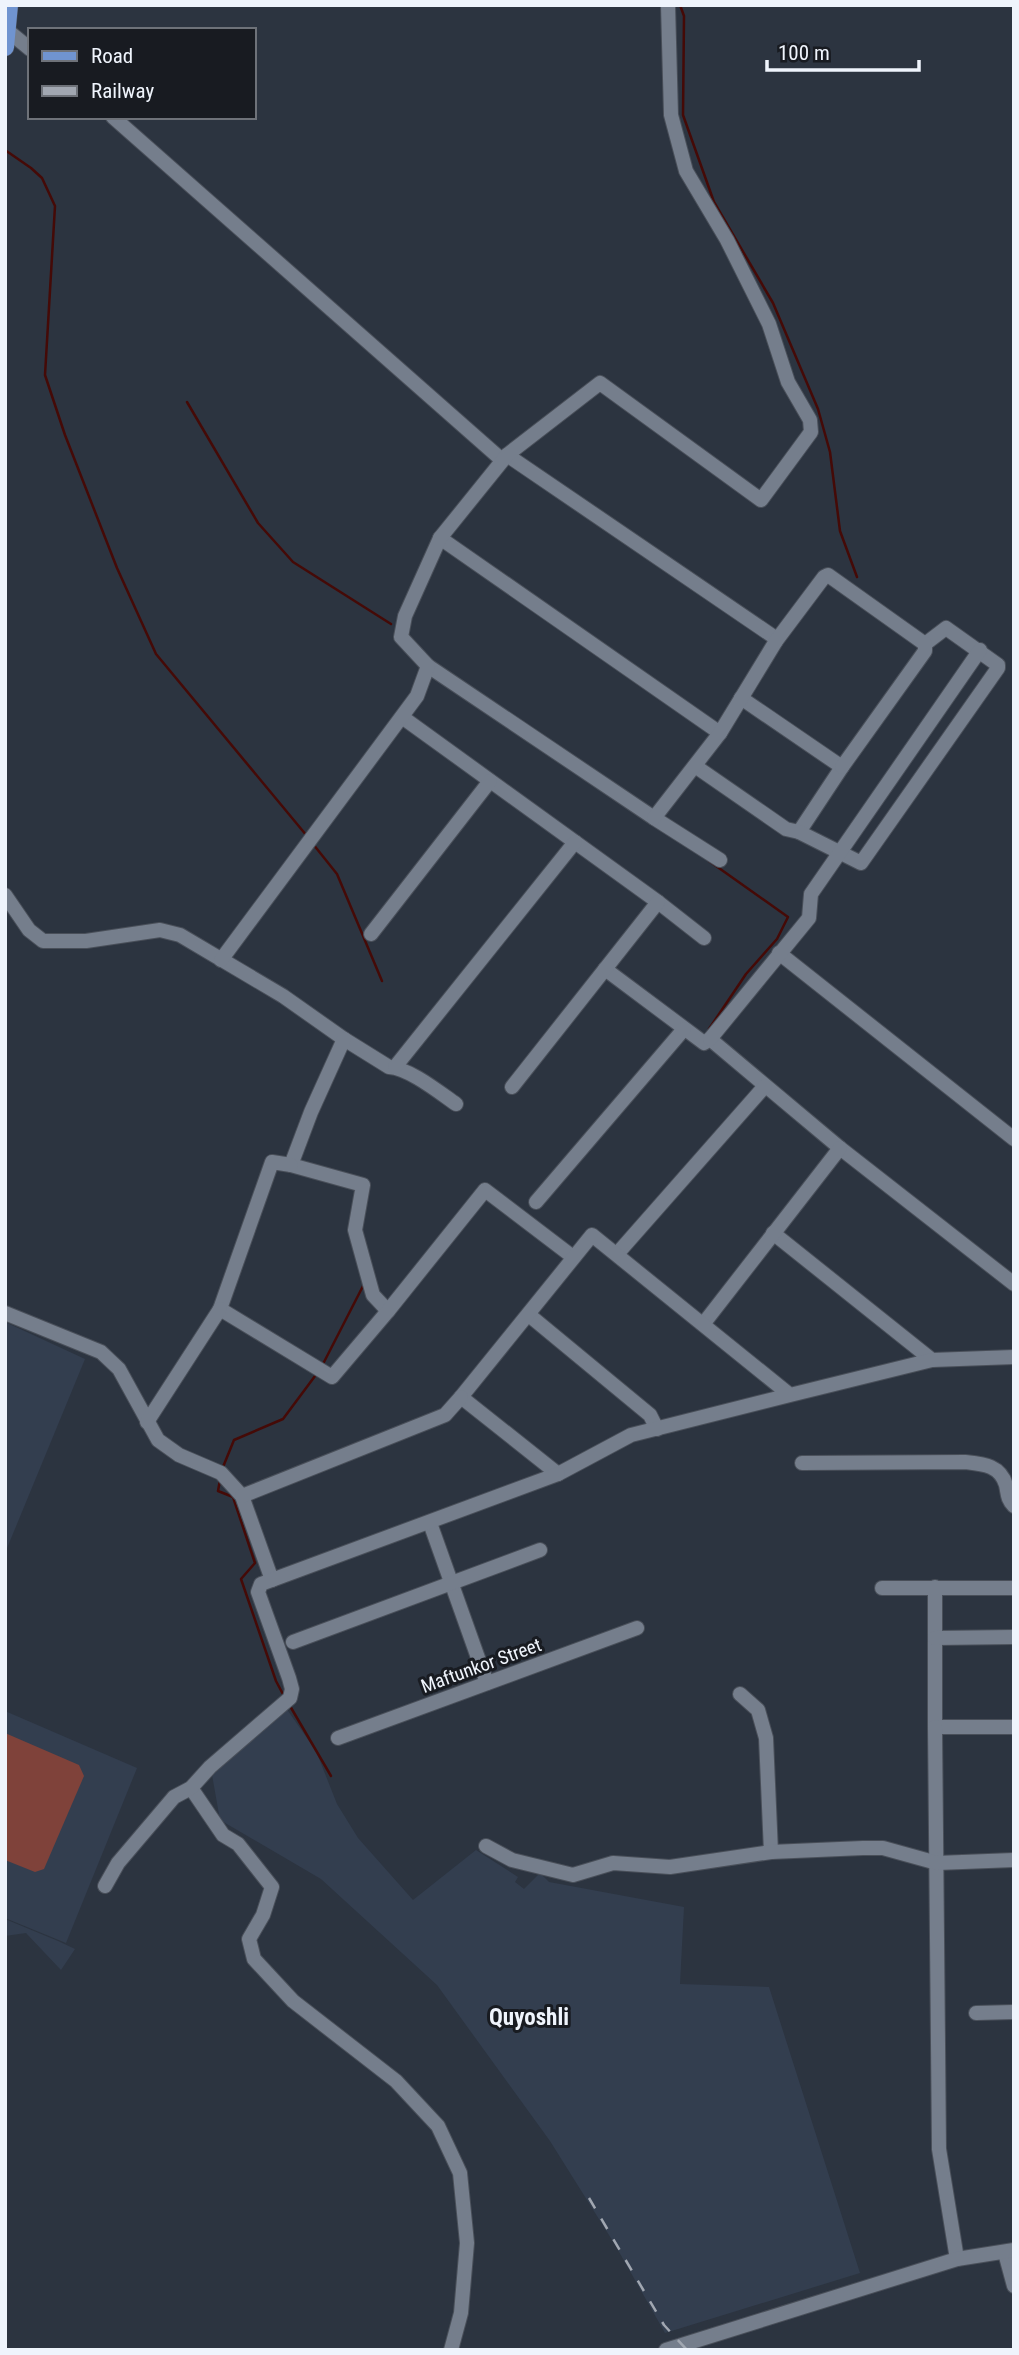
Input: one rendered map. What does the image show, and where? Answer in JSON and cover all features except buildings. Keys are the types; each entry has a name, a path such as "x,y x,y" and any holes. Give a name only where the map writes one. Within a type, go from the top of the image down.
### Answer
{"main road":[{"path":"7,39 9,5"}],"street":[{"path":"668,5 671,115 686,171 727,240 769,324 788,382 810,420 811,432 761,500 600,383 505,458 440,538 405,616 401,637 428,666 720,860"},
{"path":"7,39 28,48"},
{"path":"115,119 505,458 775,637 776,641"},
{"path":"440,538 720,733"},
{"path":"654,818 720,733 776,641 824,577 828,575 925,644"},
{"path":"695,766 786,829 799,832 859,864 997,671 998,665 946,628 925,644"},
{"path":"799,832 925,651 925,644"},
{"path":"605,969 704,1043 710,1040 809,918 811,894 980,650"},
{"path":"221,960 417,696 428,666"},
{"path":"741,698 842,767"},
{"path":"402,717 704,938"},
{"path":"371,933 490,781"},
{"path":"395,1067 575,842"},
{"path":"5,895 29,930 43,941 86,942 160,930 180,934 283,996 389,1067 395,1067 456,1104"},
{"path":"512,1087 658,902"},
{"path":"779,953 1014,1139"},
{"path":"536,1202 684,1029"},
{"path":"291,1165 311,1112 344,1039"},
{"path":"710,1040 839,1148 1014,1283"},
{"path":"617,1254 765,1086"},
{"path":"704,1323 839,1148"},
{"path":"147,1422 220,1309 272,1162 363,1185 355,1230 373,1295 388,1311"},
{"path":"220,1309 332,1377 485,1190 573,1257"},
{"path":"773,1233 932,1360"},
{"path":"242,1496 445,1415 592,1235 790,1395"},
{"path":"5,1313 101,1352 119,1369 158,1440 179,1455 221,1473 242,1496 272,1580"},
{"path":"529,1315 650,1415 657,1429"},
{"path":"105,1886 118,1863 156,1815 174,1797 191,1788 210,1767 290,1698 292,1689 289,1678 258,1592 261,1584 558,1474 631,1436 932,1360 1014,1357"},
{"path":"461,1397 558,1474"},
{"path":"802,1463 965,1462 989,1465 999,1471 1009,1500 1014,1506"},
{"path":"430,1523 487,1683"},
{"path":"293,1642 540,1550"},
{"path":"935,1587 939,2149 957,2259"},
{"path":"882,1588 1014,1588"},
{"name":"Maftunkor Street","path":"338,1738 637,1628"},
{"path":"935,1638 1014,1637"},
{"path":"740,1693 758,1710 766,1738 771,1852"},
{"path":"935,1727 1014,1727"},
{"path":"191,1788 223,1835 238,1844 272,1886 263,1915 248,1939 254,1959 293,2001 396,2081 438,2126 444,2138 460,2173 467,2243 461,2313 450,2350"},
{"path":"486,1846 512,1860 573,1875 613,1863 670,1867 771,1852 883,1848 937,1863 1014,1860"},
{"path":"976,2013 1014,2012"},
{"path":"666,2350 957,2259 1009,2252 1014,2286"}],"shaded area":[{"path":"5,1322 85,1359 5,1553"},
{"path":"286,1708 316,1751 337,1804 358,1838 413,1900 476,1850 518,1877 515,1882 524,1889 540,1873 549,1882 684,1907 680,1984 769,1987 860,2273 665,2333 614,2243 550,2141 437,1985 321,1879 220,1820 211,1769"},
{"path":"5,1711 137,1768 66,1943 5,1918"},
{"path":"5,1733 79,1765 84,1776 44,1869 35,1872 5,1860"},
{"path":"5,1919 75,1949 61,1970 26,1933 5,1936"}],"waterway":[{"path":"680,5 684,16 683,115 714,202 773,303 818,409 830,452 840,531 857,577"},
{"path":"5,150 42,178 55,206 45,375 65,435 117,568 156,654 307,836"},
{"path":"187,402 258,523 293,562 391,624"},
{"path":"313,844 337,874 382,981"},
{"path":"709,861 788,917 777,939 746,974 709,1029"},
{"path":"323,1364 363,1286"},
{"path":"223,1467 234,1440 283,1419 318,1372"},
{"path":"220,1480 218,1491 233,1497 255,1563 241,1579 276,1681 285,1698"},
{"path":"290,1706 331,1776"}],"railway":[{"path":"589,2198 664,2325 687,2350"}],"district":[{"name":"Quyoshli","path":"529,2017"}]}
